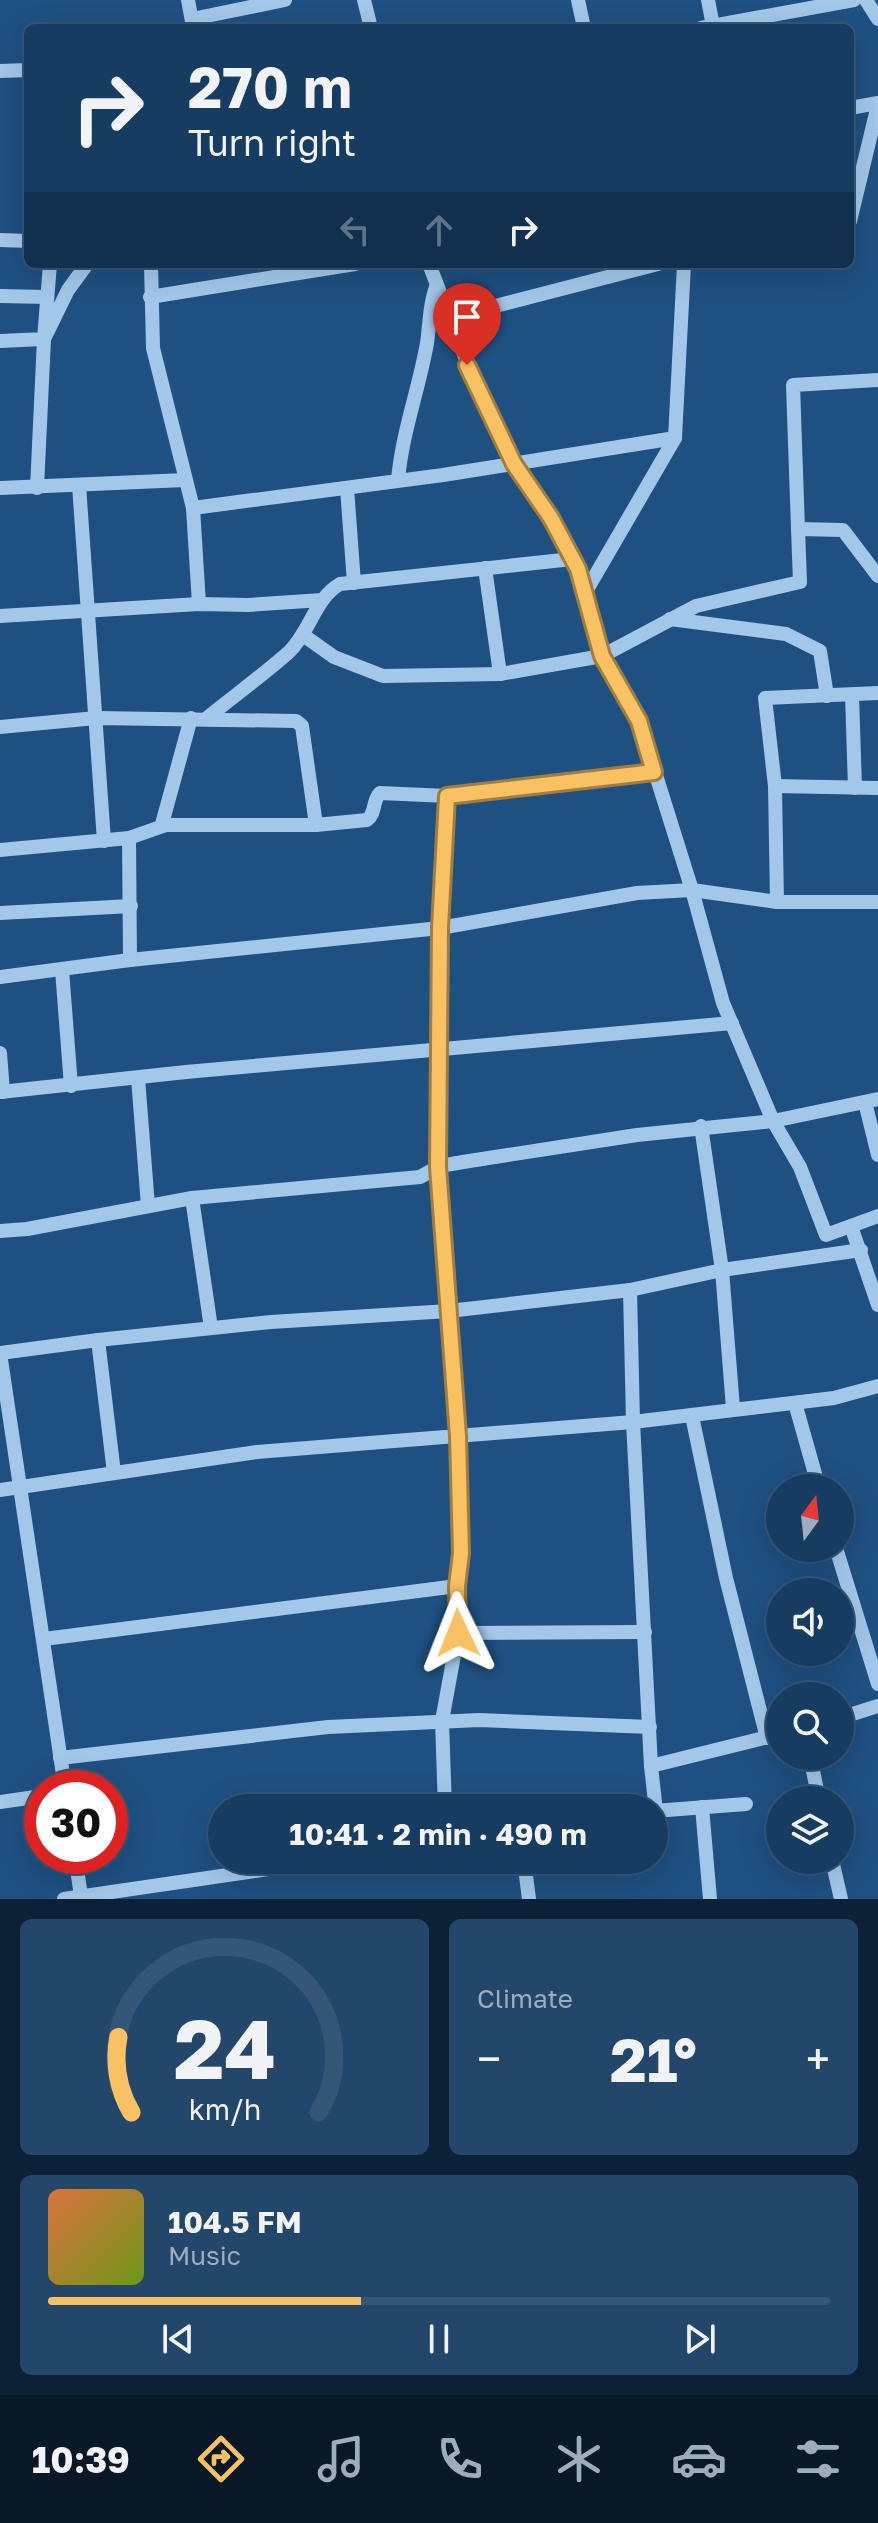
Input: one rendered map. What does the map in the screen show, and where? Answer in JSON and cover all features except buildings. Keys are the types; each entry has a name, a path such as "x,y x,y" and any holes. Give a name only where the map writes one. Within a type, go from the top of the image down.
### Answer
{"street":[{"path":"188,0 193,24 285,0"},
{"path":"364,0 370,24"},
{"path":"578,0 583,24"},
{"path":"707,24 708,0"},
{"path":"723,24 854,0"},
{"path":"866,0 878,19"},
{"path":"0,71 24,70"},
{"path":"854,107 878,104 854,204"},
{"path":"0,240 24,241"},
{"path":"37,488 50,268"},
{"path":"44,339 68,290 84,268"},
{"path":"151,268 153,348 193,508 199,604"},
{"path":"430,268 477,388 514,464 551,518 572,559 602,656 639,721 692,890 723,1003 773,1121 800,1167 826,1235 878,1216"},
{"path":"449,318 633,268"},
{"path":"585,593 675,438 684,268"},
{"path":"150,297 293,269"},
{"path":"398,480 403,441 427,345 436,287"},
{"path":"0,296 47,297"},
{"path":"0,341 44,339"},
{"path":"303,635 334,657 383,676 500,674 602,656 696,606 800,582 793,385 878,380"},
{"path":"193,508 514,464 675,438"},
{"path":"0,488 185,480"},
{"path":"79,485 104,841"},
{"path":"347,488 354,583"},
{"path":"798,529 843,530 878,576"},
{"path":"207,718 290,651 330,589 340,584 572,559"},
{"path":"485,568 500,674"},
{"path":"0,616 90,609 322,600"},
{"path":"670,619 786,634 820,651 827,696"},
{"path":"777,902 775,786 765,698 878,693"},
{"path":"852,695 855,788"},
{"path":"0,727 96,718 207,718 299,723 316,825"},
{"path":"166,825 162,824 191,718"},
{"path":"0,850 129,838 166,825 316,825 370,819 380,793 447,796 654,772"},
{"path":"775,786 878,788"},
{"path":"445,1794 442,1721 458,1633 457,1586 461,1553 458,1436 438,1167 440,928 447,796"},
{"path":"129,838 130,960"},
{"path":"0,977 130,960 440,928 637,893 692,890 777,902 878,902"},
{"path":"0,913 131,906"},
{"path":"62,970 71,1086"},
{"path":"0,1053 2,1092 732,1023"},
{"path":"138,1078 148,1206"},
{"path":"0,1231 27,1229 192,1198 420,1177 438,1167 701,1126 773,1121 872,1101 878,1155"},
{"path":"701,1126 722,1270 733,1408"},
{"path":"192,1198 211,1328"},
{"path":"851,1226 878,1305"},
{"path":"62,1770 0,1353 271,1322 449,1311 630,1290 722,1270 861,1250"},
{"path":"630,1290 633,1422 653,1794"},
{"path":"98,1340 114,1473"},
{"path":"0,1490 257,1452 692,1416 733,1408 834,1398 878,1386"},
{"path":"795,1403 815,1474"},
{"path":"692,1416 726,1578 766,1712"},
{"path":"840,1562 878,1684"},
{"path":"44,1639 457,1586"},
{"path":"458,1633 645,1632"},
{"path":"854,1714 878,1706"},
{"path":"60,1758 328,1727 442,1721 650,1727"},
{"path":"651,1766 766,1738"},
{"path":"0,1802 24,1799"},
{"path":"668,1810 746,1804"},
{"path":"702,1807 710,1899"},
{"path":"78,1874 81,1896"},
{"path":"64,1899 233,1874"},
{"path":"526,1874 529,1899"},
{"path":"835,1874 841,1899"}],"route":[{"path":"458,1633 457,1586 461,1553 458,1436 438,1167 440,928 447,796 654,772 639,721 602,656 578,569 551,518 514,464 467,365"}]}
